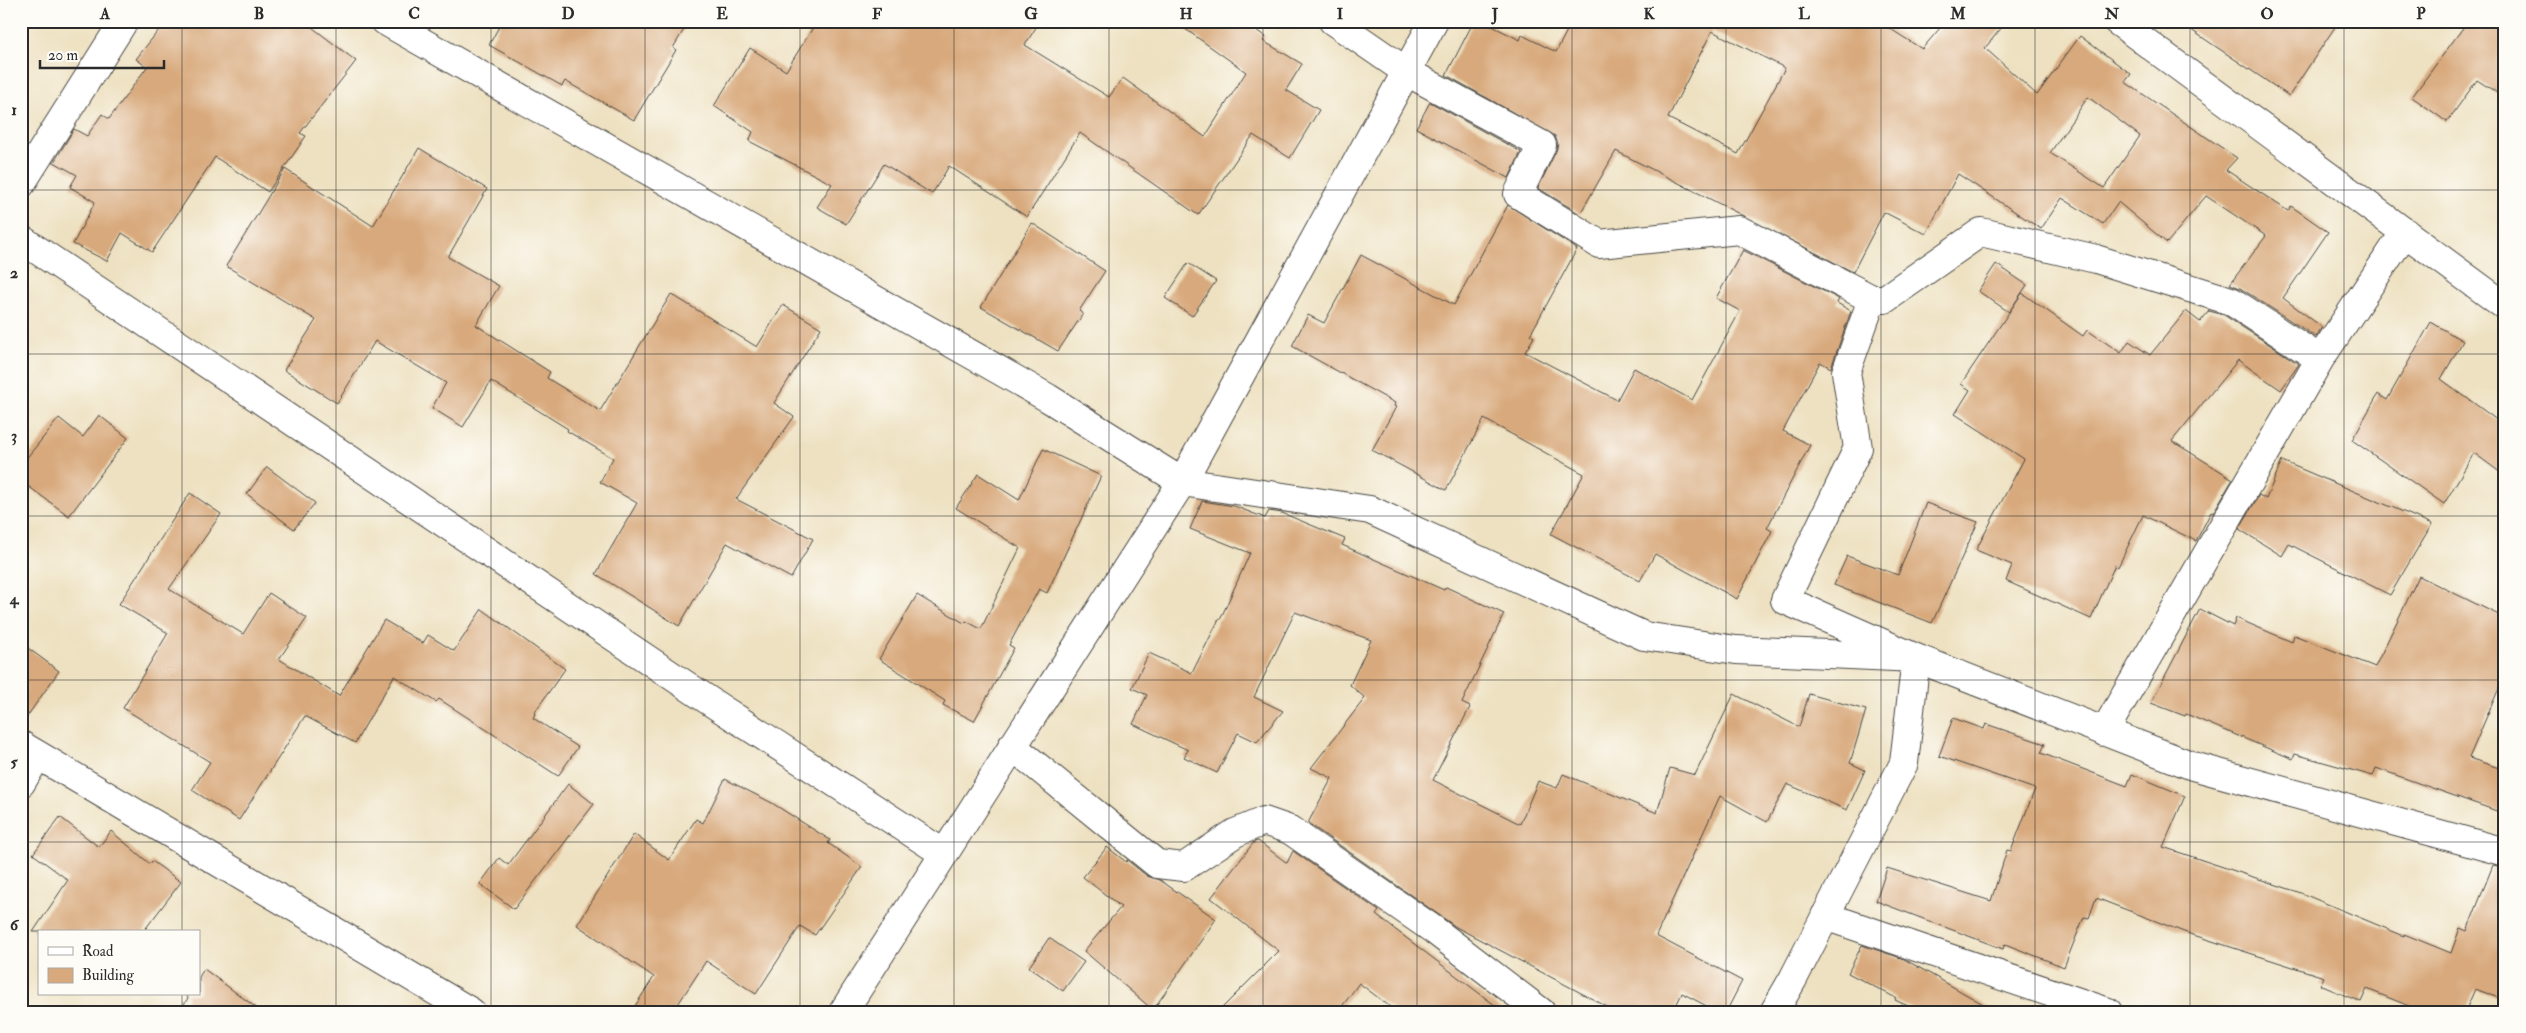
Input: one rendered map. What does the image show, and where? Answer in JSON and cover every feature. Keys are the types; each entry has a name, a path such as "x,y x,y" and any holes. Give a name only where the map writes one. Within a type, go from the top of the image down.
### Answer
{"street":[{"path":"21,184 124,21"},
{"path":"385,21 1048,398 1182,482 1370,510 1644,636 1736,650 1916,658"},
{"path":"1333,21 1407,72 1542,145 1518,194 1600,244 1739,230 1872,299 1885,299 1981,232 2096,259 2231,301 2320,359"},
{"path":"843,1012 943,852 1182,482 1434,21"},
{"path":"2117,21 2505,306"},
{"path":"2104,732 2320,359 2405,232"},
{"path":"21,239 711,702 943,852"},
{"path":"1872,299 1846,372 1858,448 1786,600 1916,658 2194,766 2505,852"},
{"path":"1774,1012 1904,763 1916,658"},
{"path":"1012,746 1157,864 1184,867 1235,833 1264,821 1290,830 1434,930 1541,1012"},
{"path":"21,782 30,750 472,1012"},
{"path":"1825,916 2108,1012"}],"building":[{"path":"166,21 304,21 356,61 300,133 306,136 268,192 215,157 152,252 122,233 107,261 73,244 95,202 70,187 77,175 54,162 74,129 87,136 102,114 109,119 147,67 136,59"},
{"path":"502,21 689,21 673,48 676,50 634,120 565,81 562,86 489,45"},
{"path":"817,21 1040,21 1025,45 1109,97 1123,78 1205,137 1246,72 1174,21 1243,21 1266,37 1263,41 1302,64 1286,90 1319,110 1290,158 1253,135 1198,215 1080,133 1027,217 949,166 932,194 884,164 846,224 817,207 832,184 749,141 753,132 714,106 750,48 786,71"},
{"path":"1474,21 1482,21 1520,40 1522,35 1556,52 1572,21 1878,21 1922,49 1946,21 2007,21 1985,48 2037,95 2080,36 2131,74 2125,82 2237,158 2226,170 2288,211 2291,206 2328,232 2283,298 2322,327 2316,337 2240,288 2230,284 2266,236 2206,196 2167,243 2118,202 2103,224 2062,198 2041,229 1958,174 1926,234 1884,212 1853,272 1616,151 1580,214 1538,188 1556,151 1558,144 1555,136 1446,75","holes":["1712,31 1785,68 1738,154 1668,118","2088,97 2140,136 2104,188 2050,153"]},
{"path":"2178,21 2339,21 2289,96"},
{"path":"2468,21 2505,21 2505,98 2477,80 2447,122 2412,97"},
{"path":"1430,102 1521,152 1509,178 1416,128"},
{"path":"419,148 487,189 448,257 499,286 476,325 550,372 547,378 600,411 671,294 757,347 783,305 821,328 774,403 794,417 736,499 813,539 791,578 727,543 679,626 596,574 637,503 600,482 613,458 567,431 568,429 491,381 463,427 432,408 446,383 375,341 337,403 284,370 316,320 226,266 285,169 373,226"},
{"path":"1508,205 1577,249 1530,335 1534,337 1525,352 1617,400 1634,368 1692,400 1740,311 1716,298 1743,250 1839,299 1837,303 1851,311 1831,368 1820,362 1783,431 1810,445 1767,528 1772,531 1737,599 1655,554 1640,581 1551,534 1584,474 1484,419 1446,490 1372,450 1396,407 1394,406 1395,403 1292,346 1308,315 1324,323 1361,255 1454,305"},
{"path":"1032,223 1105,271 1079,311 1083,314 1058,351 981,307"},
{"path":"1188,263 1216,281 1192,316 1165,298"},
{"path":"1996,264 2027,285 2009,312 1978,291"},
{"path":"2022,293 2083,336 2087,330 2121,353 2129,341 2150,355 2186,311 2200,322 2209,311 2224,315 2299,364 2281,390 2238,360 2172,441 2233,479 2213,513 2211,512 2196,541 2143,515 2118,567 2115,565 2091,619 2006,581 2012,565 1976,550 2024,459 1955,414 1970,390 1961,384"},
{"path":"2431,322 2463,341 2441,379 2505,426 2505,476 2474,453 2444,504 2352,440 2378,394 2387,400"},
{"path":"99,415 128,438 69,516 21,481 21,465 59,418 83,437"},
{"path":"1043,449 1101,476 1047,593 1039,589 1009,645 1014,648 974,721 943,705 945,701 879,659 917,595 964,623 966,621 981,629 1020,548 956,508 978,474 1019,500"},
{"path":"2282,461 2432,524 2390,595 2289,544 2282,556 2239,529 2259,495 2266,499"},
{"path":"267,467 315,503 294,529 247,494"},
{"path":"190,493 221,514 169,589 243,634 269,593 307,618 279,659 339,696 384,620 423,643 428,635 454,651 482,609 565,669 534,713 533,718 578,747 558,776 439,699 436,702 394,676 355,743 305,716 239,820 192,790 210,762 123,708 168,633 119,604"},
{"path":"1202,501 1234,506 1265,518 1269,511 1282,513 1345,539 1342,545 1444,590 1446,587 1504,614 1462,703 1470,707 1433,780 1520,824 1538,781 1557,788 1563,774 1657,813 1670,768 1695,775 1734,694 1799,727 1809,694 1866,710 1850,763 1865,770 1847,810 1787,784 1767,822 1720,796 1656,936 1742,981 1726,1012 1718,1012 1682,993 1673,1012 1617,1012 1456,927 1308,823 1332,778 1311,768 1365,698 1350,685 1371,640 1295,612 1254,697 1283,711 1257,742 1238,733 1217,773 1184,757 1188,750 1133,724 1147,695 1132,688 1149,653 1192,673 1220,620 1250,553 1190,529"},
{"path":"1926,503 1978,522 1932,623 1834,585 1847,556 1898,575"},
{"path":"2419,576 2505,618 2505,674 2469,758 2505,770 2505,814 2376,768 2373,776 2295,754 2293,759 2186,714 2185,716 2151,703 2200,609 2233,626 2236,618 2292,642 2294,635 2375,667"},
{"path":"21,643 59,671 21,725"},
{"path":"1953,718 1984,729 1986,724 2045,744 2041,753 2127,786 2132,774 2185,796 2163,847 2301,893 2404,936 2404,934 2451,953 2460,928 2467,931 2493,865 2505,867 2505,1000 2475,989 2465,1012 2424,1012 2367,989 2361,1002 2320,985 2324,977 2184,932 2096,898 2089,918 2084,917 2064,967 2005,944 2003,949 1876,901 1887,868 1991,901 2007,850 2011,851 2035,789 1939,756"},
{"path":"725,779 772,803 830,840 828,843 862,867 815,935 800,926 756,994 706,961 673,1012 631,1012 654,977 577,925 634,834 669,860 696,819 703,823"},
{"path":"568,784 594,804 514,909 480,884 499,858 508,865"},
{"path":"60,817 99,847 111,831 150,864 152,861 181,882 145,930 38,930 38,932 33,932 68,880 33,854"},
{"path":"1258,841 1287,863 1293,851 1379,911 1376,915 1504,1012 1397,1012 1359,983 1338,1012 1218,1012 1279,951 1211,898 1254,842"},
{"path":"1107,847 1147,876 1160,880 1216,919 1153,1010 1084,951 1121,907 1083,877"},
{"path":"1049,938 1084,962 1063,991 1029,967"},
{"path":"1862,945 1904,959 1997,1012 1921,1012 1895,1000 1896,998 1848,973"},
{"path":"204,969 262,1012 179,1012 188,998 187,996 200,996 200,975"}]}
